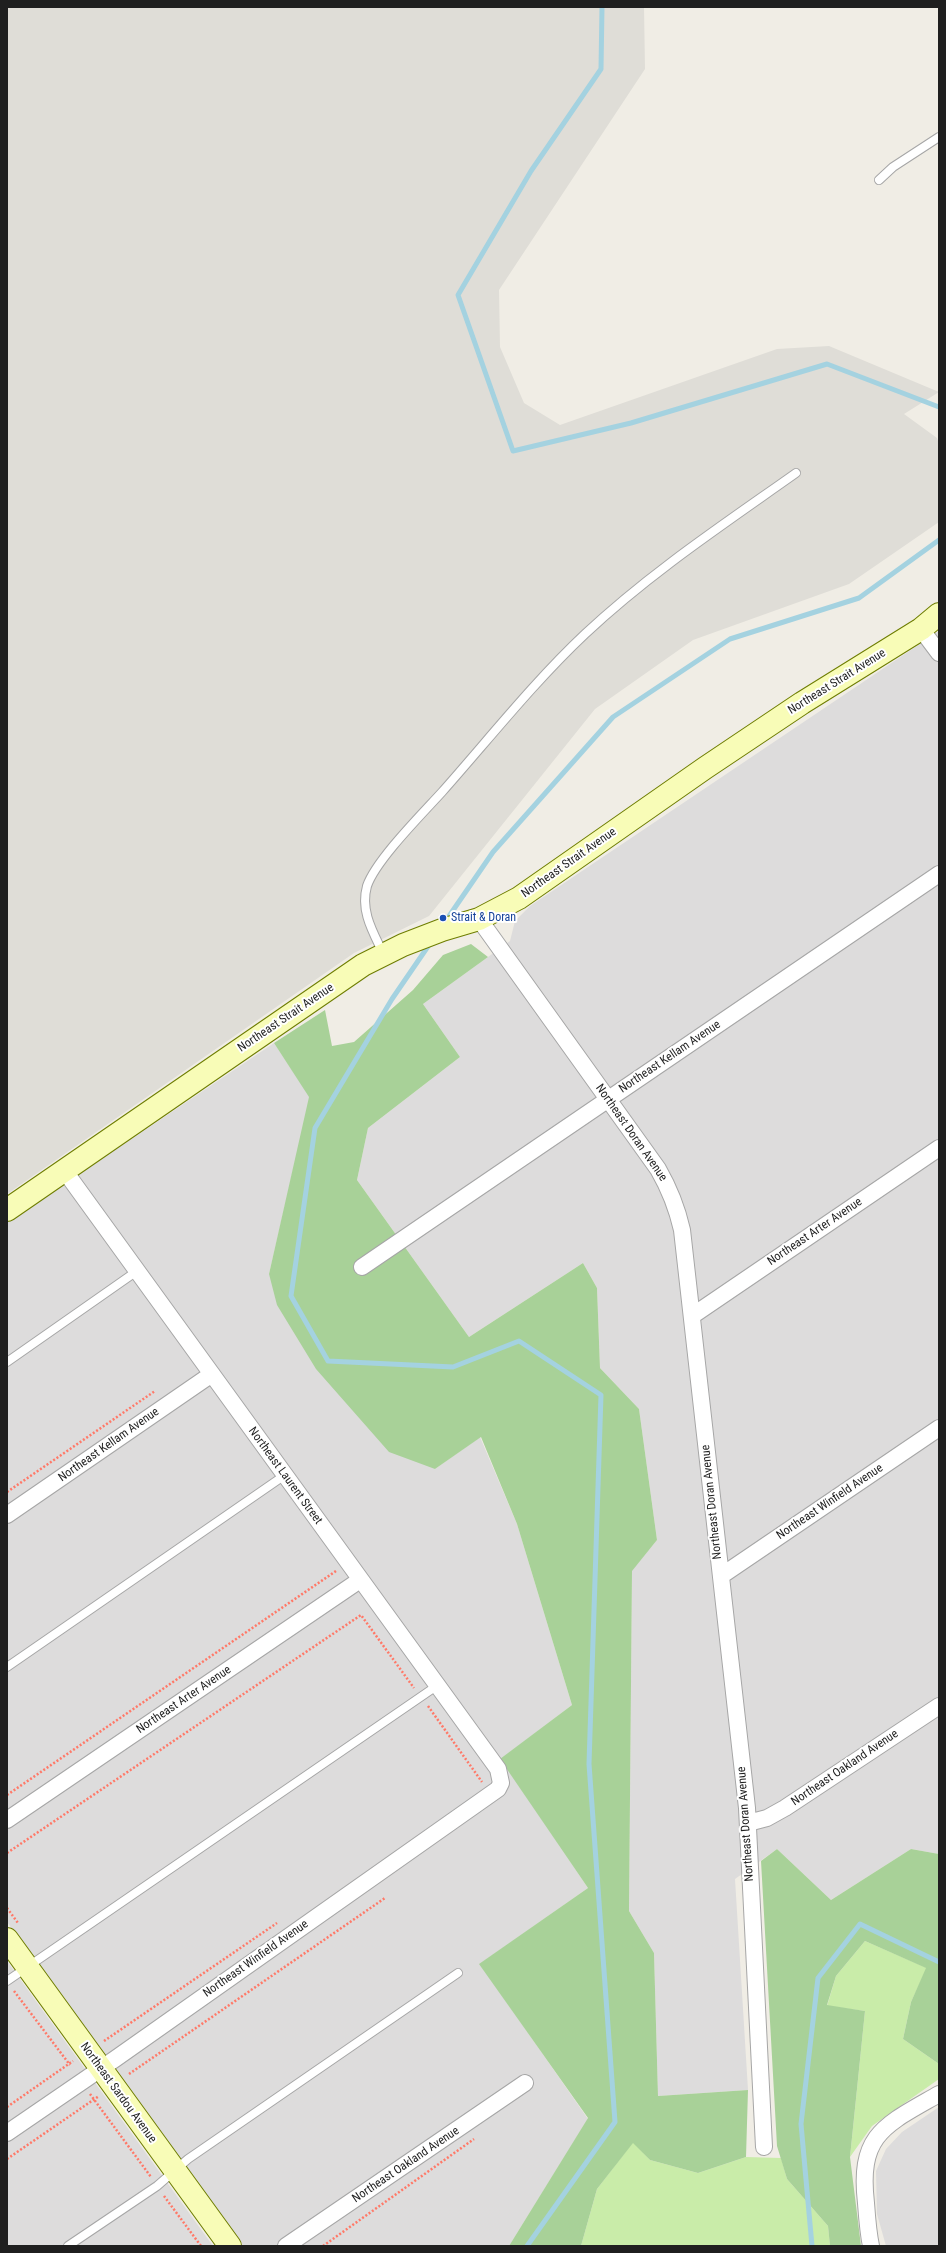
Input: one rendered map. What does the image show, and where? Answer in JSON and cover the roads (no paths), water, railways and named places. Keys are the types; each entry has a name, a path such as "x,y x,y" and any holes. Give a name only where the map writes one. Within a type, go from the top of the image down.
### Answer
{"main road":[{"name":"Northeast Strait Avenue","path":"7,1210 363,966 384,954 442,930 479,919 519,898 718,759 802,703 921,629 939,614"},
{"name":"Northeast Sardou Avenue","path":"7,1939 230,2246"}],"street":[{"path":"921,629 939,653"},
{"name":"Northeast Kellam Avenue","path":"362,1267 939,874"},
{"name":"Northeast Doran Avenue","path":"479,919 658,1169 674,1200 682,1230 748,1823 764,2147"},
{"name":"Northeast Arter Avenue","path":"692,1316 939,1148"},
{"name":"Northeast Laurent Street","path":"64,1170 498,1769 501,1783"},
{"name":"Northeast Kellam Avenue","path":"7,1515 212,1374"},
{"name":"Northeast Winfield Avenue","path":"721,1576 939,1428"},
{"name":"Northeast Arter Avenue","path":"7,1820 360,1580"},
{"name":"Northeast Oakland Avenue","path":"748,1823 767,1818 785,1808 939,1706"},
{"name":"Northeast Winfield Avenue","path":"7,2133 82,2082 107,2077 498,1788 501,1783"},
{"name":"Northeast Oakland Avenue","path":"286,2246 525,2083"},
{"path":"871,2246 863,2177 864,2165 871,2146 889,2123 939,2094"}],"lane":[{"path":"879,180 893,167 939,137"},
{"path":"384,954 371,928 364,902 372,875 396,844 548,672 584,635 634,590 673,560 796,473"},
{"path":"7,1362 137,1270"},
{"path":"7,1667 285,1475"},
{"path":"7,1981 438,1685"},
{"path":"68,2246 157,2186 174,2169 458,1973"}],"waterway":[{"path":"602,7 601,69 531,171 458,295 513,451 631,423 827,364 939,407"},
{"path":"445,922 493,852 613,717 730,639 859,598 939,540"},
{"path":"431,942 392,999 315,1128 291,1296 328,1361 453,1367 519,1341 601,1395 589,1764 615,2122 527,2246"},
{"path":"812,2246 801,2124 818,1978 860,1924 939,1962"}],"place":[{"name":"Strait & Doran","path":"443,918"}]}
